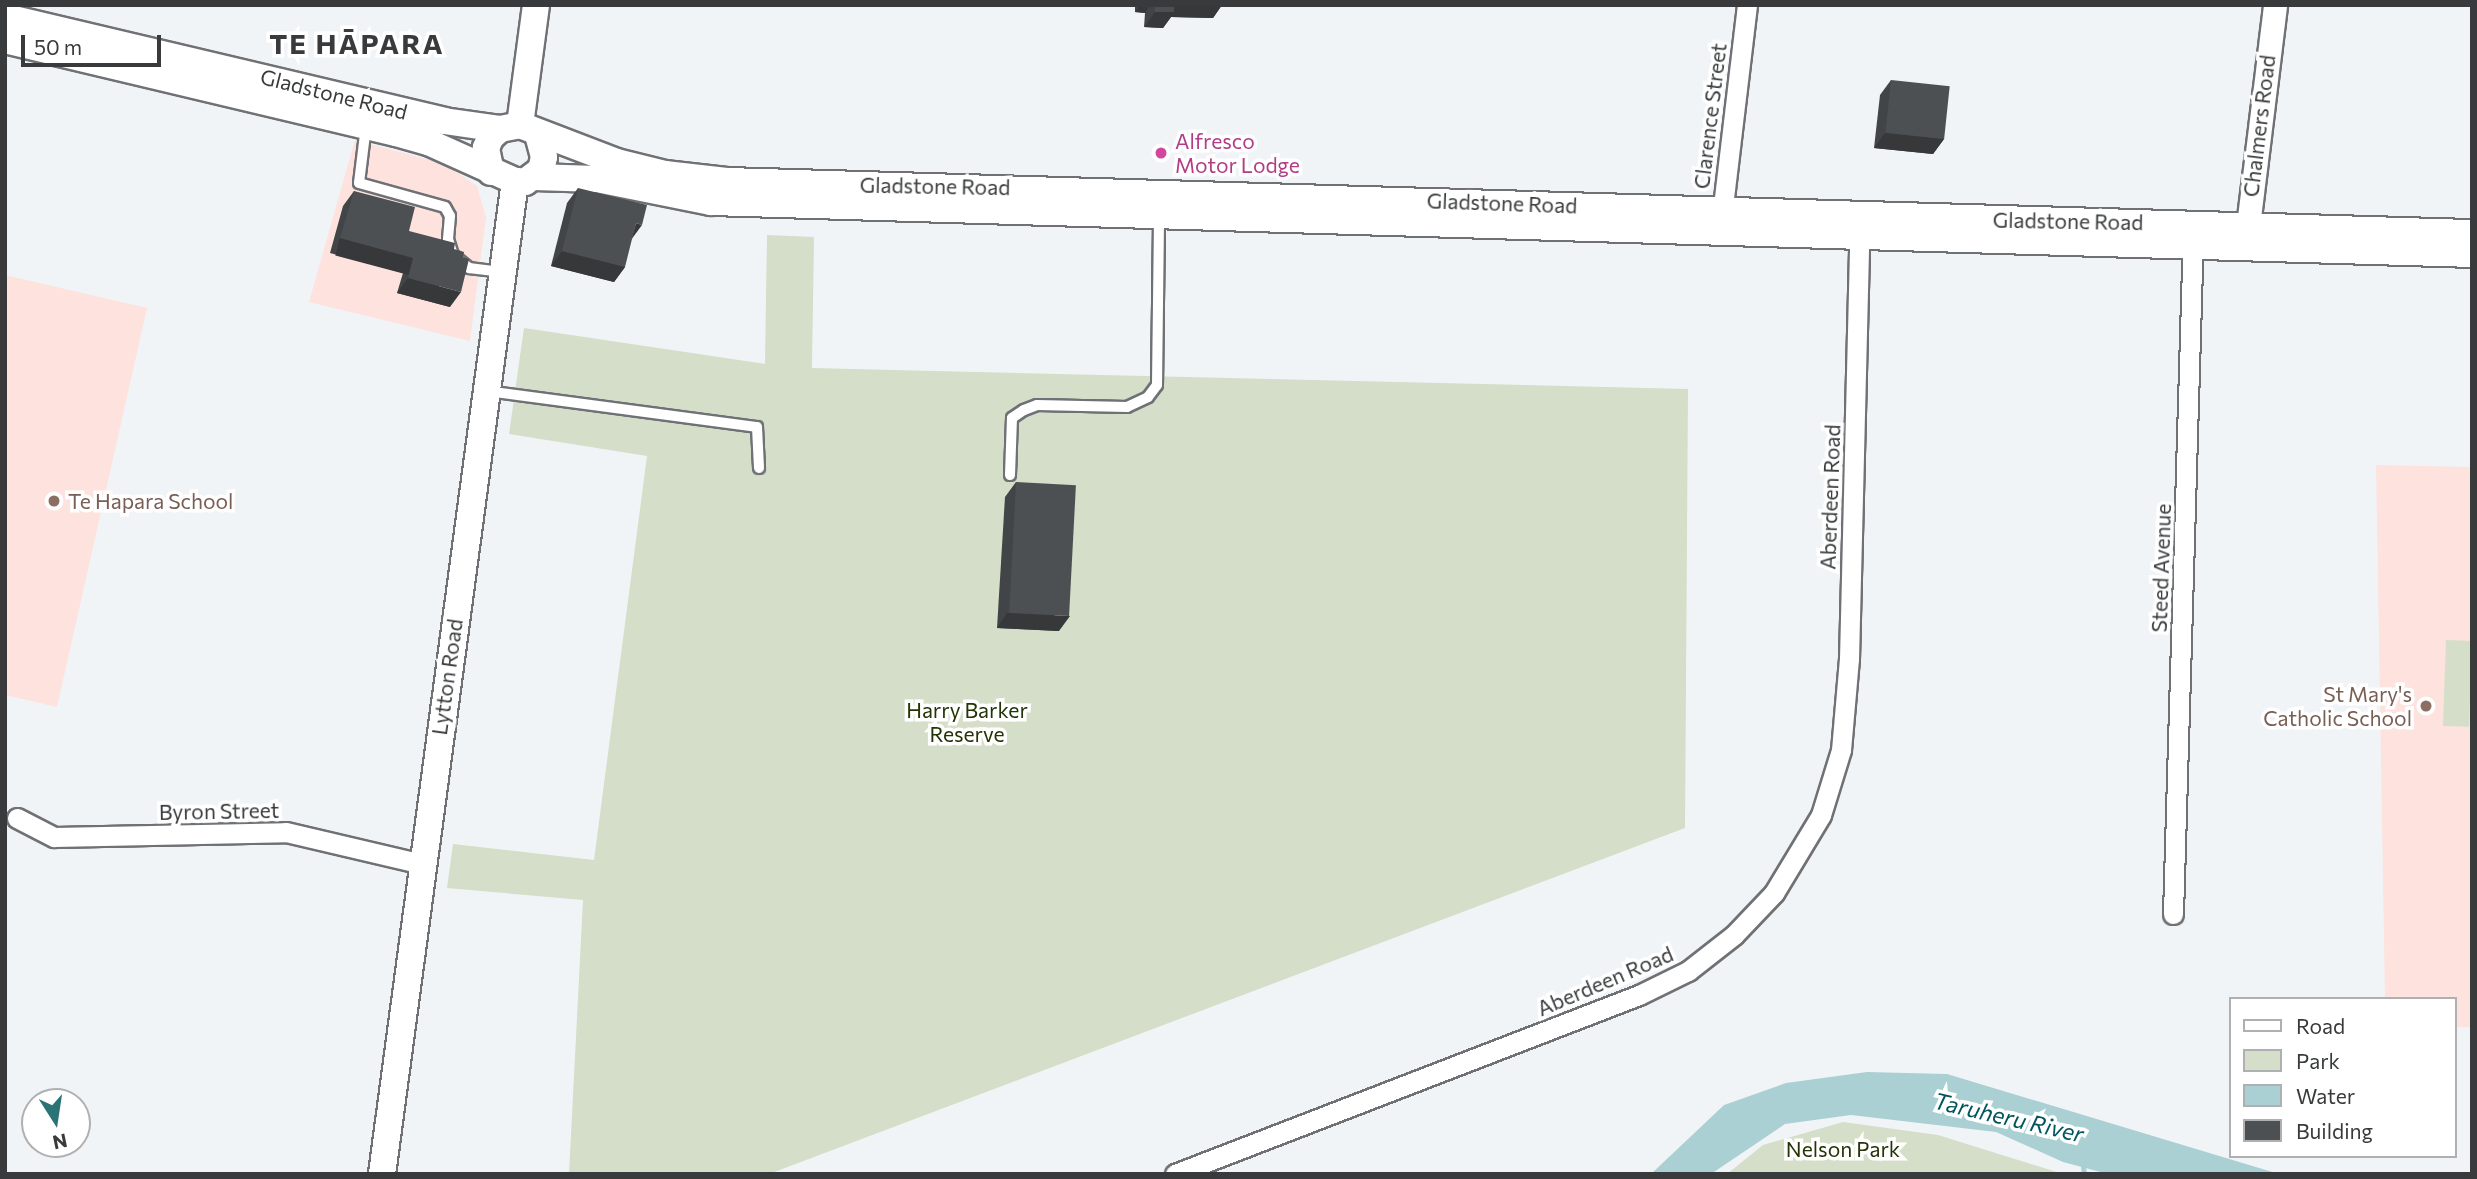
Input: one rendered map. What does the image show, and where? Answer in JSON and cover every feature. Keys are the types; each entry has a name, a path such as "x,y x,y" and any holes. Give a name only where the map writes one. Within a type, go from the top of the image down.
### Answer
{"main road":[{"path":"519,129 537,5"},
{"name":"Gladstone Road","path":"5,16 444,121 519,129 645,169 727,181 1159,204 2246,237 2472,254"},
{"name":"Gladstone Road","path":"5,40 367,125 428,142 513,177 597,180 711,202 1159,204"},
{"path":"519,129 544,157 513,177 486,148 519,129"},
{"name":"Lytton Road","path":"382,1174 513,177"},
{"name":"Gladstone Road","path":"2246,237 2472,233"}],"street":[{"name":"Clarence Street","path":"1721,221 1747,5"},
{"name":"Chalmers Road","path":"2246,237 2274,5"},
{"name":"Aberdeen Road","path":"1175,1174 1639,995 1688,971 1734,935 1774,893 1821,815 1841,750 1849,659 1860,225"},
{"name":"Steed Avenue","path":"2173,914 2193,235"},
{"name":"Byron Street","path":"17,818 54,837 286,832 422,864"}],"lane":[{"path":"367,125 359,183 365,188 445,207 450,216 448,239 453,255 468,268 502,272"},
{"path":"1010,475 1012,418 1024,410 1037,405 1127,407 1148,397 1157,385 1159,204"},
{"path":"486,391 757,427 759,468"}],"shaded area":[{"path":"355,140 445,164 477,186 486,217 470,341 309,302"},
{"name":"Te Hapara School","path":"5,275 147,308 57,707 5,695"},
{"name":"St Mary's Catholic School","path":"2376,465 2472,467 2472,1027 2456,1027 2456,997 2385,997"}],"green space":[{"name":"Harry Barker Reserve","path":"767,235 814,237 812,368 1688,389 1685,828 769,1174 569,1174 583,900 447,888 453,844 594,860 647,456 509,434 524,328 765,364"},
{"path":"2446,640 2472,641 2469,727 2443,726"},
{"name":"Nelson Park","path":"1843,1122 1938,1135 2063,1174 1727,1174 1763,1145"}],"water":[{"name":"Taruheru River","path":"1867,1072 1947,1074 2279,1174 2108,1174 2063,1162 1996,1132 1851,1115 1785,1124 1711,1174 1651,1174 1724,1105 1786,1083"}],"building":[{"path":"1155,5 1174,5 1174,12 1155,12"},
{"path":"1891,80 1950,86 1944,139 1885,133"},
{"path":"578,188 647,205 642,225 636,223 625,267 562,251"},
{"path":"354,191 415,207 409,231 455,243 454,249 464,252 463,257 469,259 461,292 408,278 413,258 340,238"},
{"path":"1016,482 1076,485 1069,616 1009,613"}],"waterway":[{"path":"2083,1166 2084,1174"}],"place":[{"name":"Alfresco Motor Lodge","path":"1161,153"},
{"name":"Te Hapara School","path":"54,501"},
{"name":"St Mary's Catholic School","path":"2426,706"}],"district":[{"name":"TE HĀPARA","path":"357,43"}]}
